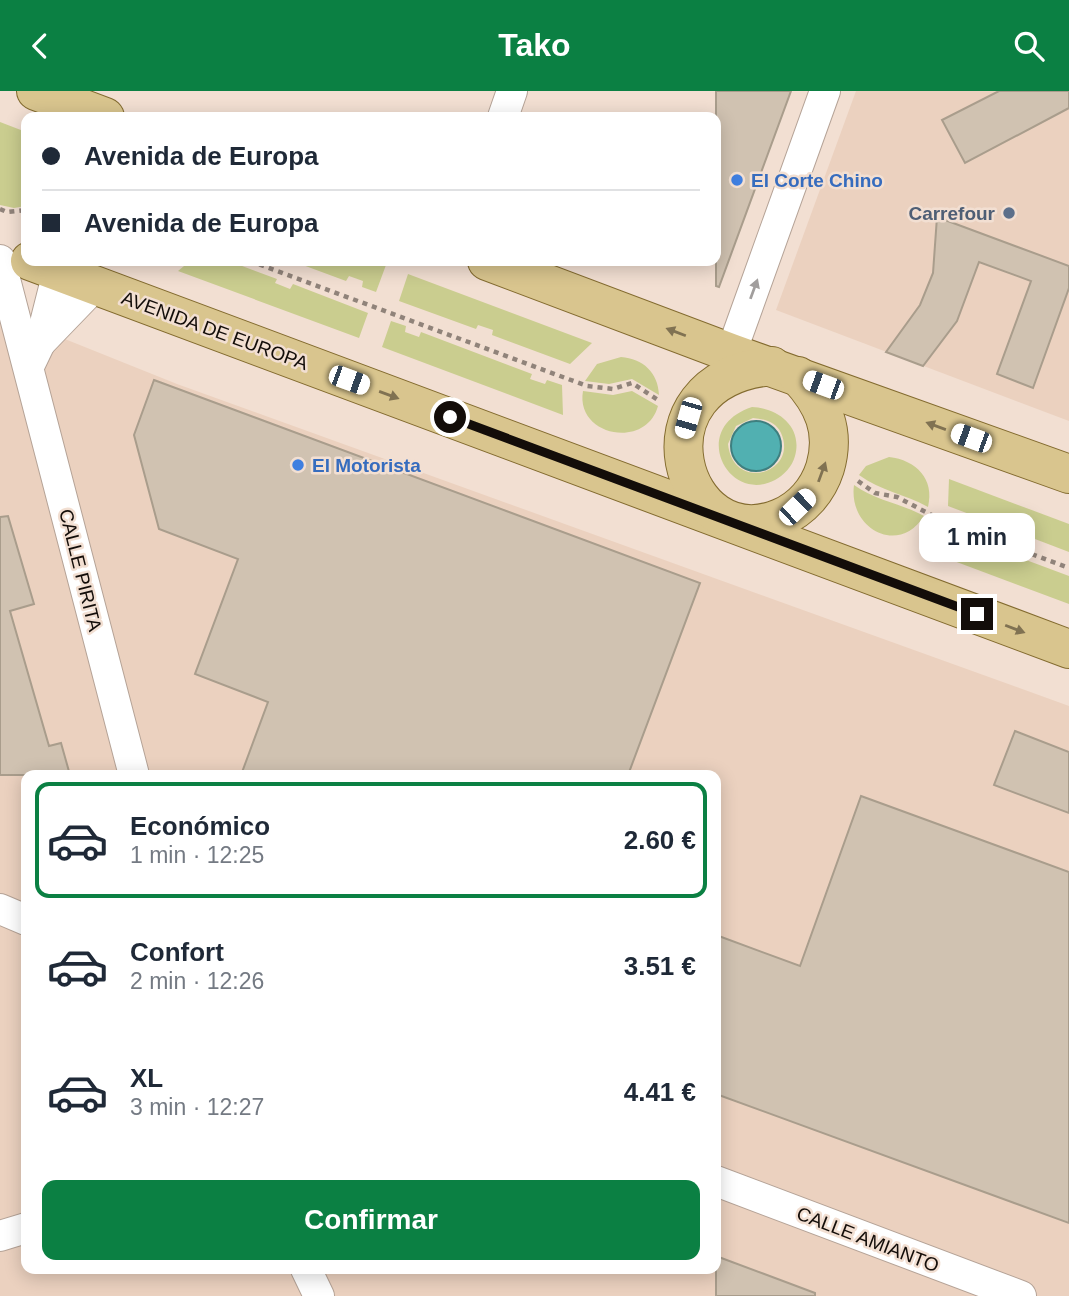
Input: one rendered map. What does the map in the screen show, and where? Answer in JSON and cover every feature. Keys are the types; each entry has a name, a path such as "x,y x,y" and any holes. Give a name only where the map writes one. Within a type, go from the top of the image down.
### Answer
{"main road":[{"path":"56,103 88,112"},
{"name":"AVENIDA DE EUROPA","path":"46,266 1069,649"},
{"path":"500,266 731,353 1069,474"},
{"path":"746,369 785,371 817,396 827,420 830,445 815,491 776,520 754,524 729,521 708,506 694,488 684,464 682,441 688,418 701,395 721,380 746,369"}],"street":[{"path":"505,112 512,91"},
{"path":"731,353 825,91"},
{"name":"CALLE PIRITA","path":"27,266 35,354"},
{"name":"CALLE PIRITA","path":"27,266 35,354 133,770"},
{"path":"35,354 95,286"},
{"path":"0,909 21,918"},
{"name":"CALLE AMIANTO","path":"721,1183 1021,1296"},
{"path":"0,1236 21,1230"},
{"path":"308,1274 319,1296"}],"path":[{"path":"0,209 21,210"}],"shaded area":[{"path":"856,91 1069,91 1069,421 776,310"},
{"path":"0,313 177,384 1069,706 1069,1296 0,1296"}],"green space":[{"path":"0,122 21,130 21,207 0,205"},
{"path":"184,266 242,266 277,279 275,283 290,289 293,284 368,313 359,338 178,271"},
{"path":"306,266 386,266 376,292 362,287 363,281 349,276 346,281"},
{"path":"408,274 592,343 570,364 492,335 493,330 478,325 476,329 399,301"},
{"path":"391,321 406,326 405,332 419,337 421,332 532,374 530,379 545,384 547,380 562,385 563,415 382,347"},
{"path":"621,357 648,368 656,380 659,395 632,379 609,384 585,381 597,364"},
{"path":"583,391 613,395 632,391 658,406 651,420 640,429 613,432 590,419 583,406"},
{"path":"752,407 771,411 786,421 792,428 797,446 790,467 775,480 758,485 743,482 730,473 722,461 719,446 722,431 733,417","holes":["753,418 776,426 781,433 784,447 781,458 773,467 752,473 741,469 732,459 728,444 736,426"]},
{"path":"889,457 907,462 921,473 929,488 928,507 859,475 866,466"},
{"path":"949,479 1069,524 1069,552 948,506"},
{"path":"854,485 871,495 924,516 914,528 902,534 877,532 867,525 859,514 854,501"},
{"path":"938,527 1069,576 1069,604 922,549"}],"water":[{"path":"756,421 774,428 781,446 774,464 756,471 738,464 731,446 738,428"}],"building":[{"path":"716,91 791,91 719,287 716,286 716,266 721,266 721,112 716,112"},
{"path":"999,91 1069,91 1069,108 965,163 942,120"},
{"path":"937,217 1069,266 1069,288 1033,388 997,374 1031,281 979,262 957,321 923,366 886,352 920,305 933,273"},
{"path":"154,380 700,583 630,770 243,770 268,702 195,674 238,559 159,529 134,435"},
{"path":"8,516 34,604 10,611 49,746 61,743 69,770 21,770 21,775 0,775 0,517"},
{"path":"1015,731 1069,752 1069,813 994,785"},
{"path":"861,796 1069,872 1069,1223 721,1096 721,937 800,966"},
{"path":"721,1258 815,1293 815,1296 716,1296 716,1274 721,1274"}],"place":[{"name":"El Corte Chino","path":"737,180"},
{"name":"Carrefour","path":"1009,213"},
{"name":"El Motorista","path":"298,465"}],"route":[{"path":"450,417 977,614"}]}
